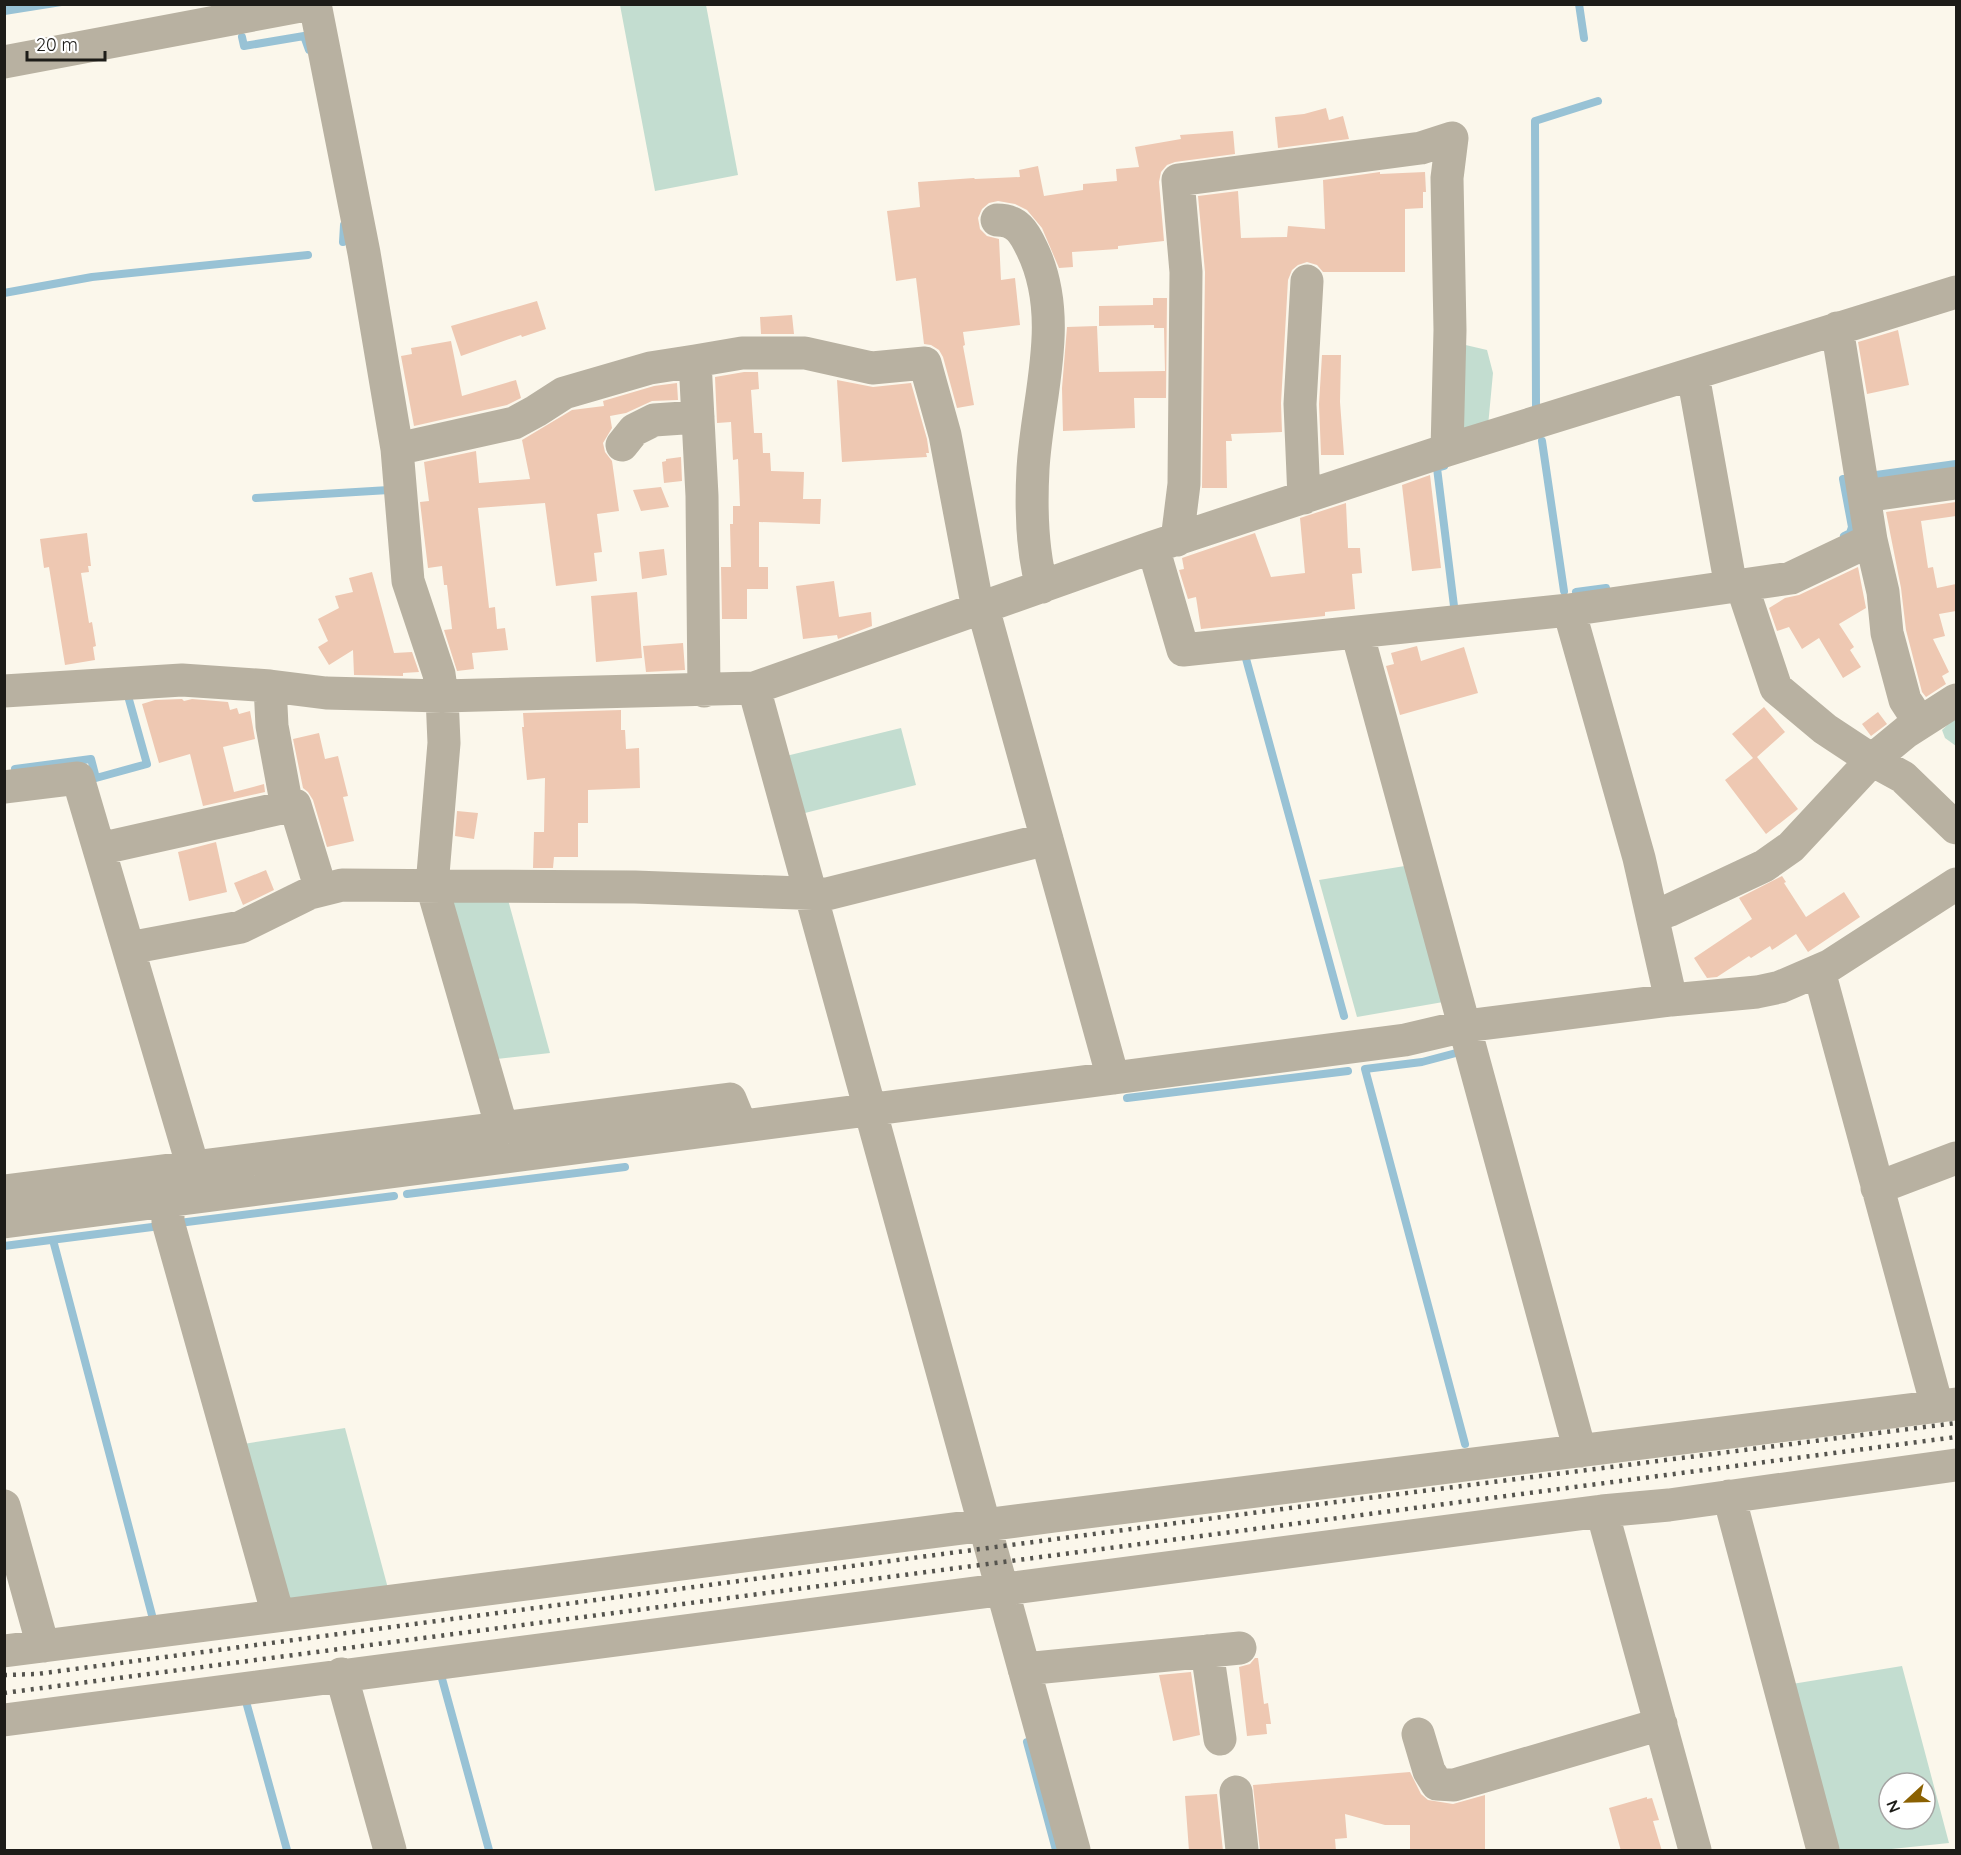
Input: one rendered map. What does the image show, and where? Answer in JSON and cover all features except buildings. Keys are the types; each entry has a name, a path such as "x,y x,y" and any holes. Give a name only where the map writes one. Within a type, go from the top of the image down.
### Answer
{"street":[{"path":"4,62 313,4 364,253 397,449 408,581 439,674 442,696 444,743 432,886 506,1142"},
{"path":"1447,450 1450,330 1447,178 1452,138 1421,147 1178,180 1186,272 1184,484 1165,543 1183,650 1569,610 1791,578 1871,540"},
{"path":"997,220 1008,220 1022,230 1036,258 1048,318 1047,355 1033,478 1036,562 1042,586"},
{"path":"1304,498 1300,404 1307,281"},
{"path":"4,691 182,680 270,686 326,693 442,696 754,688 1165,543 1447,450 1956,292"},
{"path":"1837,328 1871,540 1883,592 1887,633 1905,700 1920,723"},
{"path":"397,449 514,423 564,393 650,368 742,353 805,353 872,368 925,363 945,435 981,609 1113,1078"},
{"path":"695,361 702,495 704,691"},
{"path":"1693,375 1737,586 1776,688 1825,729 1903,777 1956,828"},
{"path":"622,445 634,430 654,420 698,417"},
{"path":"1864,496 1956,483"},
{"path":"1569,610 1639,858 1671,1000"},
{"path":"1357,632 1580,1451"},
{"path":"270,686 272,726 287,807"},
{"path":"754,688 1074,1851"},
{"path":"1652,916 1670,910 1764,866 1791,847 1872,760 1920,723 1956,700"},
{"path":"4,788 78,778 129,948 176,1179 168,1222 278,1615"},
{"path":"99,849 295,805 321,890"},
{"path":"129,948 241,927 310,893 342,885 635,887 827,894 1047,839"},
{"path":"4,1191 176,1179 506,1142 741,1126 1405,1040 1465,1026 1671,1000 1757,992 1780,987 1829,966 1956,884"},
{"path":"4,1651 1947,1405 1877,1188 1819,971"},
{"path":"4,1222 176,1179 506,1142"},
{"path":"1877,1188 1956,1158"},
{"path":"4,1720 341,1674 1602,1511 1955,1472"},
{"path":"1729,1496 1823,1851"},
{"path":"4,1506 43,1646"},
{"path":"1602,1511 1695,1851"},
{"path":"1024,1669 1240,1647"},
{"path":"1207,1651 1220,1739"},
{"path":"341,1674 390,1851"},
{"path":"1418,1734 1429,1771 1437,1784 1454,1785 1660,1724"},
{"path":"1236,1792 1242,1851"}],"green space":[{"path":"620,5 706,5 738,175 655,191"},
{"path":"1457,343 1487,350 1493,373 1488,426 1469,432 1454,427"},
{"path":"1956,717 1956,746 1945,738 1942,730"},
{"path":"901,728 916,785 801,814 786,756"},
{"path":"1411,865 1449,1001 1357,1017 1319,880"},
{"path":"449,895 507,896 550,1053 488,1060"},
{"path":"345,1428 389,1592 293,1604 279,1596 237,1445"},
{"path":"1902,1666 1930,1771 1877,1771 1877,1831 1937,1831 1937,1798 1949,1843 1882,1850 1830,1850 1786,1685"}],"water":[{"path":"5,4 68,4 68,5 5,15"}],"waterway":[{"path":"1579,4 1584,38"},
{"path":"242,37 244,46 304,36 309,50"},
{"path":"1536,407 1535,121 1598,101"},
{"path":"343,242 344,225"},
{"path":"4,293 92,277 308,255"},
{"path":"1542,441 1564,591"},
{"path":"1876,475 1956,464"},
{"path":"1444,466 1437,468 1454,606"},
{"path":"1844,536 1850,533 1852,527 1843,479 1850,479"},
{"path":"256,498 389,490"},
{"path":"1578,598 1576,592 1606,588"},
{"path":"1245,655 1344,1016"},
{"path":"15,769 91,759 96,778 147,764 128,696"},
{"path":"1456,1053 1422,1062 1365,1069 1465,1444"},
{"path":"1127,1098 1348,1071"},
{"path":"407,1194 625,1167"},
{"path":"179,1223 394,1196"},
{"path":"4,1246 160,1226"},
{"path":"53,1240 153,1619"},
{"path":"441,1675 489,1850"},
{"path":"245,1698 287,1850"},
{"path":"1027,1742 1056,1850"}],"railway":[{"path":"4,1675 37,1674 1305,1506 1956,1423"},
{"path":"4,1693 1956,1437"}]}
